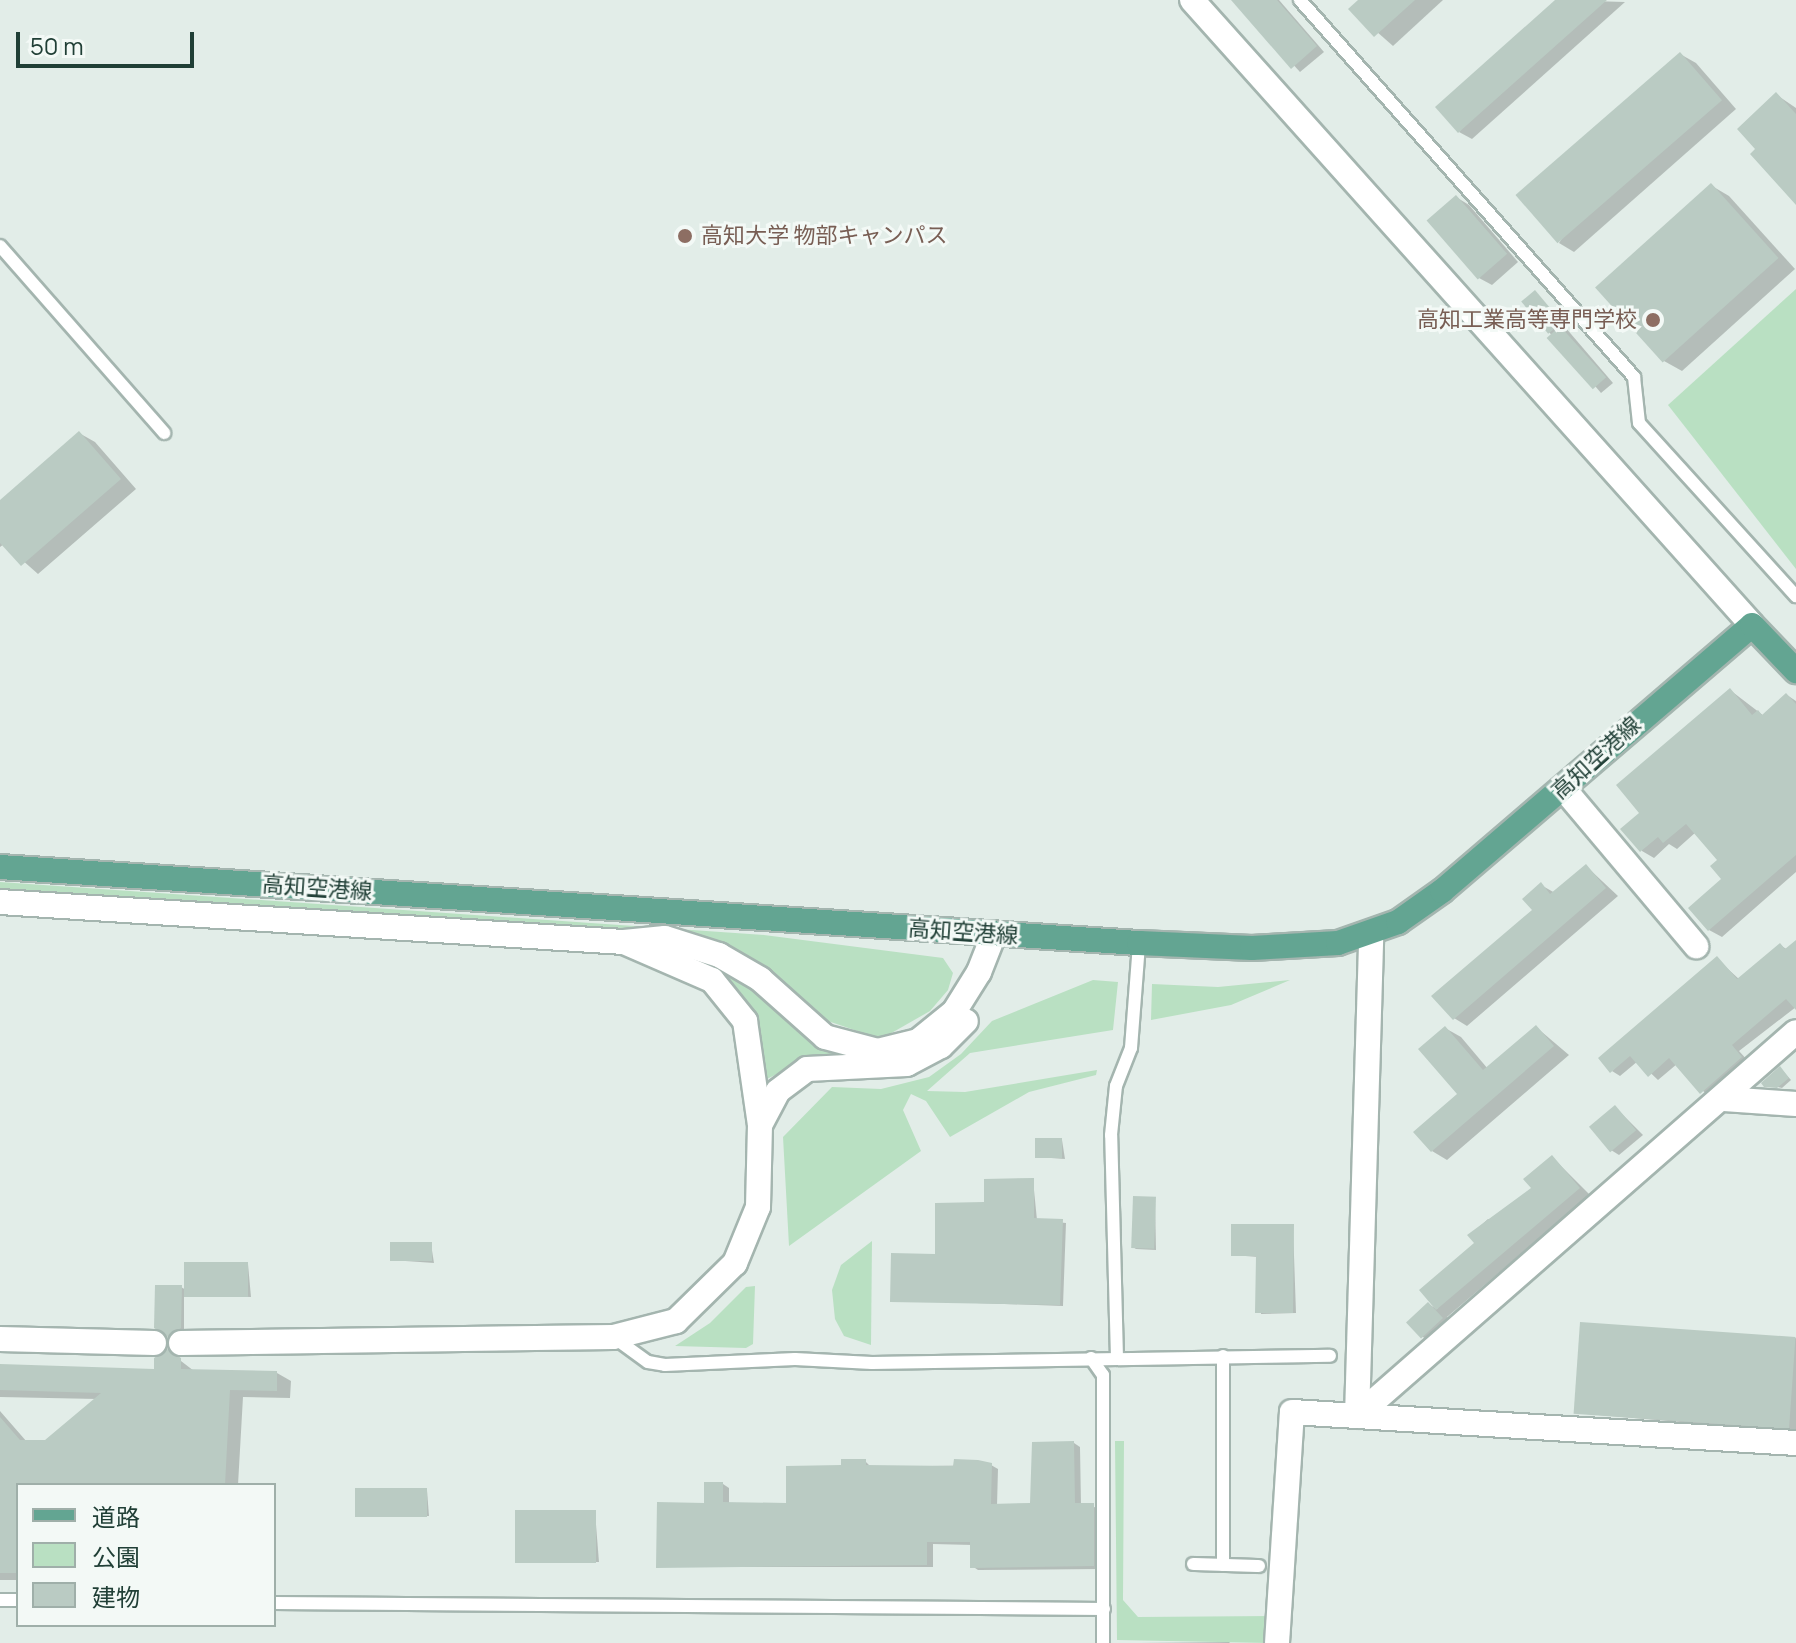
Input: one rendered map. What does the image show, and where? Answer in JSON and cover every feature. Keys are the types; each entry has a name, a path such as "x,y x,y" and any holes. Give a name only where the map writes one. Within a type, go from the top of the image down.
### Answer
{"main road":[{"path":"1752,625 1796,671"},
{"name":"高知空港線","path":"0,867 1139,943 1299,946 1371,934 1442,891 1752,625"}],"street":[{"path":"1192,0 1752,625"},
{"path":"1563,788 1696,946"},
{"path":"0,902 624,942 665,938 719,955 760,979 825,1037 878,1051 918,1041 954,1012 979,972 994,934"},
{"path":"760,1125 778,1091 807,1069 883,1069 907,1064 941,1046 967,1021 994,974 994,934"},
{"path":"1357,1416 1371,934"},
{"path":"181,1343 613,1337 676,1321 735,1263 758,1207 760,1125 751,1039 732,1000 687,965 624,942"},
{"path":"1357,1416 1724,1099 1796,1032"},
{"path":"1724,1099 1796,1104"},
{"path":"0,1339 154,1343"},
{"path":"1277,1643 1292,1412 1796,1443"}],"lane":[{"path":"1300,0 1634,377 1639,423 1796,596"},
{"path":"0,246 164,433"},
{"path":"1117,1358 1111,1135 1116,1086 1131,1048 1139,943"},
{"path":"613,1337 648,1362 665,1365 1330,1356"},
{"path":"1223,1356 1223,1565"},
{"path":"1091,1358 1103,1375 1103,1643"},
{"path":"1193,1564 1259,1566"},
{"path":"276,1603 1104,1609"}],"green space":[{"path":"1796,289 1796,569 1668,405"},
{"path":"0,882 764,935 943,958 953,973 948,990 930,1011 881,1039 816,1017 766,970 669,932 0,890"},
{"path":"726,970 755,987 817,1046 867,1059 805,1060 763,1081 753,1018 721,976"},
{"path":"1093,980 1118,982 1113,1030 970,1053 927,1091 965,1092 1097,1070 1096,1075 1029,1092 950,1137 926,1101 911,1094 903,1110 921,1151 789,1246 783,1137 832,1087 881,1089 929,1077 961,1054 992,1021"},
{"path":"1290,980 1231,1005 1151,1020 1152,984 1218,987"},
{"path":"872,1241 871,1345 844,1336 835,1319 832,1290 841,1265"},
{"path":"755,1286 753,1344 746,1348 675,1346 710,1323 746,1287"},
{"path":"1115,1441 1124,1441 1123,1600 1138,1617 1272,1616 1270,1643 1117,1640"}],"building":[{"path":"1231,0 1277,0 1317,46 1291,69"},
{"path":"1358,0 1415,0 1374,37 1348,9"},
{"path":"1555,0 1607,0 1458,133 1435,107"},
{"path":"1680,52 1722,100 1557,243 1515,195"},
{"path":"1776,92 1796,114 1796,205 1750,154 1755,149 1737,129"},
{"path":"1711,183 1779,258 1663,362 1595,287"},
{"path":"1456,195 1507,254 1478,279 1427,221"},
{"path":"1535,290 1562,322 1548,334 1521,302"},
{"path":"1560,326 1606,377 1593,389 1547,338"},
{"path":"79,431 121,479 21,566 0,543 0,500"},
{"path":"1730,688 1752,715 1758,710 1762,715 1786,693 1796,704 1796,855 1708,931 1688,908 1721,879 1710,866 1717,860 1686,824 1663,843 1658,837 1640,852 1620,829 1639,813 1616,785"},
{"path":"1586,864 1606,888 1453,1020 1431,996 1532,910 1522,899 1541,882 1550,894"},
{"path":"1796,940 1796,1010 1786,999 1732,1045 1742,1057 1700,1094 1669,1058 1648,1077 1630,1056 1610,1073 1598,1058 1717,956 1737,979 1780,943 1785,949"},
{"path":"1536,1025 1554,1046 1431,1152 1413,1132 1457,1094 1418,1049 1445,1026 1483,1070"},
{"path":"1780,1066 1789,1078 1777,1088 1764,1087 1761,1083"},
{"path":"1615,1105 1636,1130 1610,1152 1589,1127"},
{"path":"1035,1138 1062,1138 1062,1158 1035,1158"},
{"path":"1552,1155 1580,1188 1436,1310 1419,1290 1474,1243 1467,1235 1531,1188 1523,1179"},
{"path":"1034,1178 1034,1218 1063,1219 1060,1305 890,1302 891,1253 935,1254 935,1203 984,1202 984,1179"},
{"path":"1133,1196 1156,1197 1154,1249 1131,1248"},
{"path":"1231,1224 1294,1224 1293,1313 1255,1313 1256,1256 1231,1256"},
{"path":"390,1242 432,1242 432,1261 390,1261"},
{"path":"184,1262 248,1262 248,1297 184,1297"},
{"path":"155,1285 182,1285 181,1328 168,1337 154,1328"},
{"path":"1428,1302 1443,1318 1421,1339 1406,1322"},
{"path":"1580,1322 1795,1337 1789,1429 1574,1414"},
{"path":"167,1349 181,1358 181,1369 277,1371 277,1391 230,1390 225,1483 16,1483 16,1573 0,1573 0,1417 20,1440 45,1440 101,1393 0,1390 0,1364 154,1369 154,1358"},
{"path":"1074,1441 1075,1503 1094,1503 1094,1566 970,1568 970,1542 927,1542 927,1565 656,1568 657,1502 704,1503 704,1482 723,1482 723,1502 786,1503 786,1466 841,1465 841,1459 866,1459 866,1465 953,1466 954,1459 978,1460 992,1463 991,1504 1030,1503 1032,1442"},
{"path":"355,1488 427,1488 427,1517 355,1517"},
{"path":"515,1510 596,1510 596,1563 515,1563"}],"place":[{"name":"高知大学 物部キャンパス","path":"685,236"},
{"name":"高知工業高等専門学校","path":"1653,320"}]}
